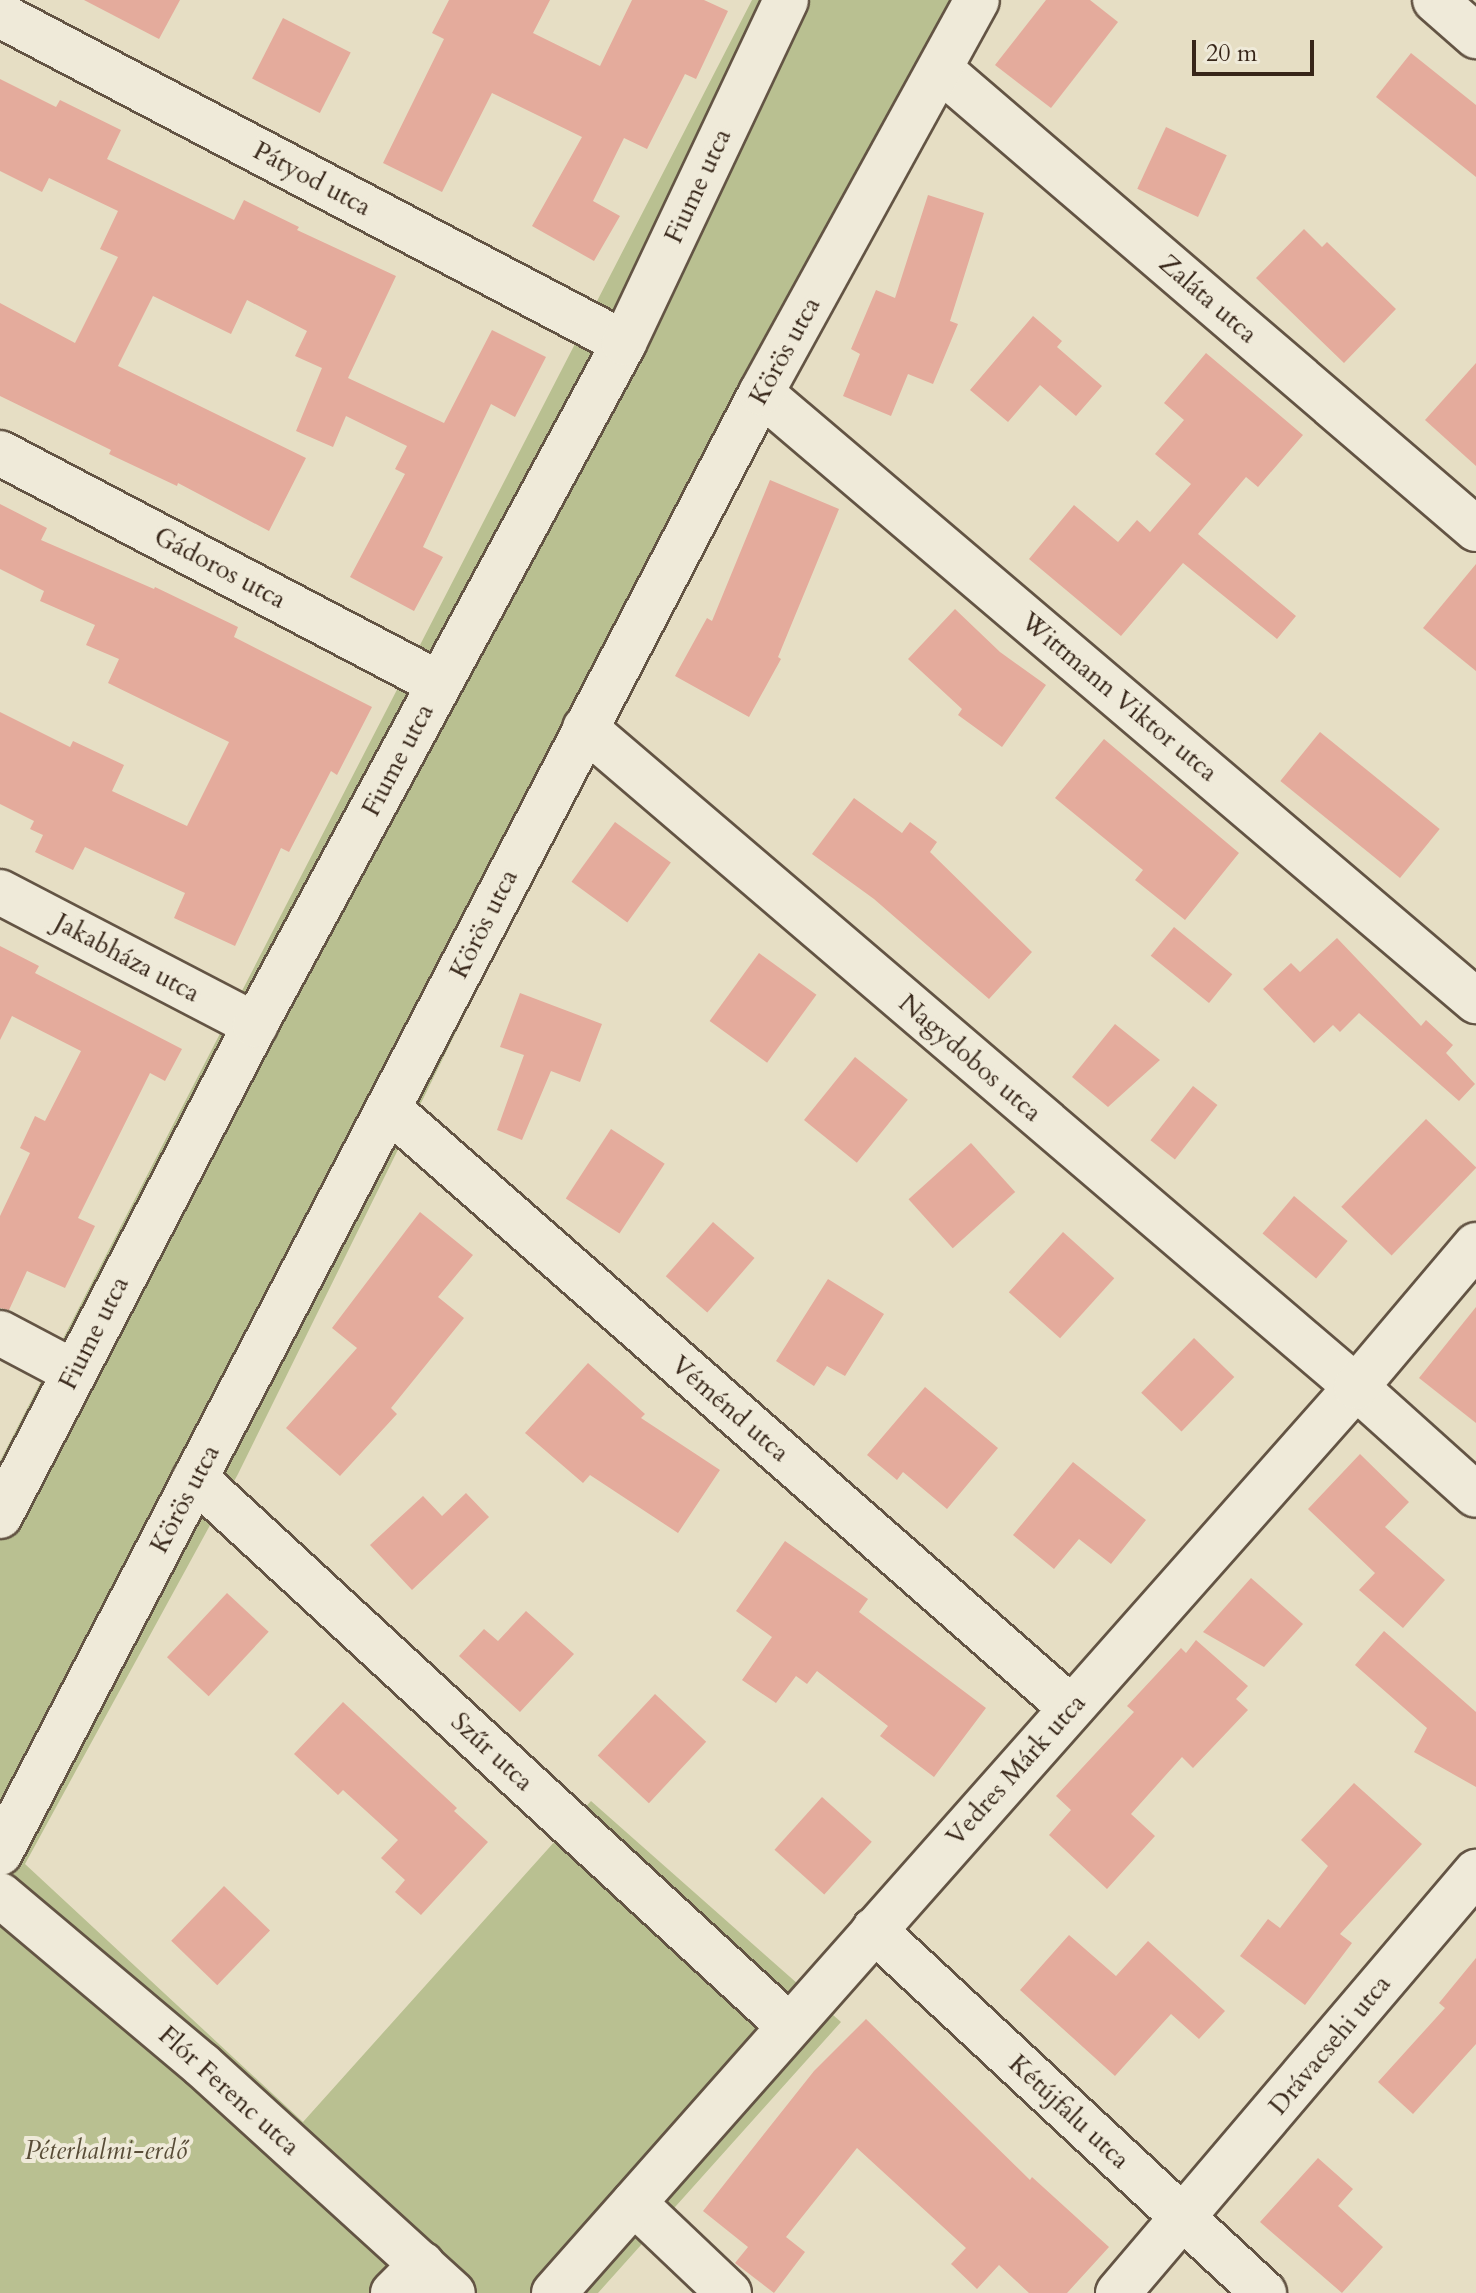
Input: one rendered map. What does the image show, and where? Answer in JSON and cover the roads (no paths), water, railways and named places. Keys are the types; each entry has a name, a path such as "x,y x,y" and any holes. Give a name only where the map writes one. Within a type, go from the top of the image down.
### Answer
{"street":[{"name":"Fiume utca","path":"0,1516 255,1025 624,343 786,0"},
{"name":"Körös utca","path":"0,1853 761,393 977,0"},
{"path":"1435,0 1476,36"},
{"name":"Pátyod utca","path":"0,15 624,343"},
{"name":"Zaláta utca","path":"941,70 1476,529"},
{"name":"Wittmann Viktor utca","path":"761,393 1476,1001"},
{"name":"Gádoros utca","path":"0,453 439,683"},
{"name":"Nagydobos utca","path":"585,728 1356,1387 1476,1495"},
{"name":"Jakabháza utca","path":"0,892 255,1025"},
{"name":"Véménd utca","path":"389,1109 1071,1708"},
{"name":"Vedres Márk utca","path":"554,2293 1356,1387 1476,1245"},
{"path":"0,1333 74,1372"},
{"name":"Szűr utca","path":"195,1478 789,2026"},
{"name":"Drávacsehi utca","path":"1118,2293 1476,1872"},
{"name":"Flór Ferenc utca","path":"0,1895 202,2065 407,2279 453,2293"},
{"name":"Kétújfalu utca","path":"874,1930 1264,2293"},
{"path":"634,2203 729,2293"}],"park label":[{"name":"Péterhalmi-erdő","path":"106,2151"}]}
